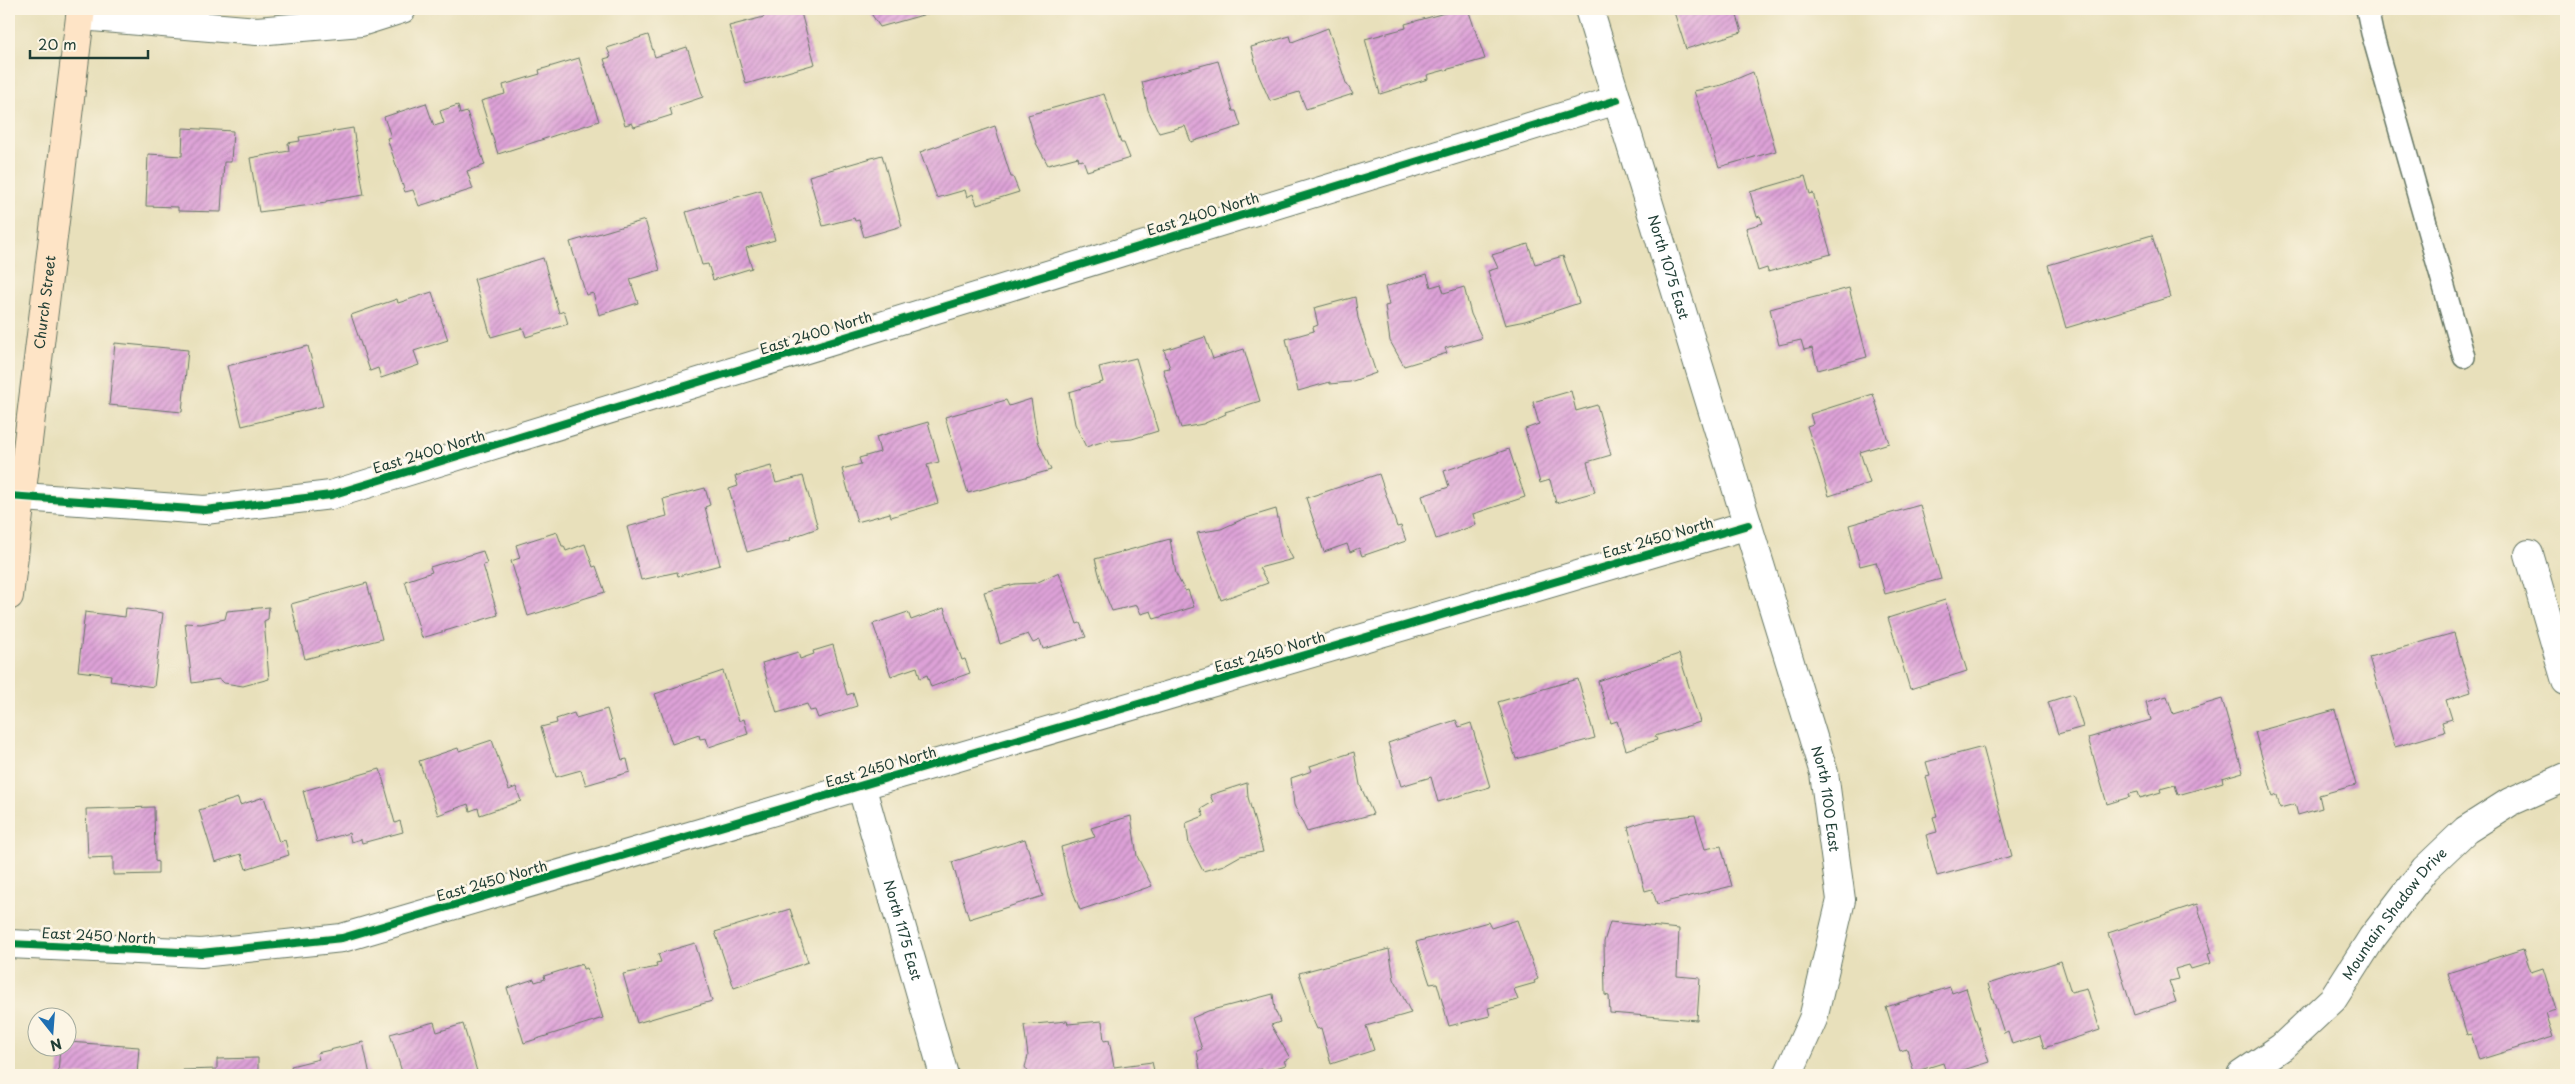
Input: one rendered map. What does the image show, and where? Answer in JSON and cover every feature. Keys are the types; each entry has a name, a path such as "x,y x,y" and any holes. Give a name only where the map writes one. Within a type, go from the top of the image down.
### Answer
{"street":[{"path":"81,12 257,31 361,22 402,9"},
{"name":"North 1075 East","path":"1589,9 1748,525"},
{"name":"Church Street","path":"9,596 14,497 81,12"},
{"name":"East 2400 North","path":"14,497 205,510 331,495 1617,100"},
{"name":"East 2450 North","path":"9,944 201,953 342,938 1748,525"},
{"name":"North 1100 East","path":"1748,525 1824,773 1841,900 1814,1019 1788,1075"},
{"path":"2529,554 2566,682"},
{"name":"Mountain Shadow Drive","path":"2241,1075 2282,1047 2333,999 2372,938 2425,869 2466,830 2510,802 2566,777"},
{"name":"North 1175 East","path":"861,786 944,1075"}],"lane":[{"path":"2367,9 2372,33 2464,357"}],"building":[{"path":"762,9 800,9 815,64 746,84 729,26 764,17"},
{"path":"868,9 935,9 937,11 880,27"},
{"path":"964,9 994,9 994,10 965,13"},
{"path":"998,9 1016,9 1016,10 999,12"},
{"path":"1459,9 1468,9 1485,59 1427,75 1428,79 1380,94 1365,39 1406,28 1405,24"},
{"path":"1673,9 1735,9 1742,32 1686,49"},
{"path":"1328,28 1346,83 1353,94 1306,109 1299,92 1270,101 1259,76 1251,47 1290,36 1292,42"},
{"path":"648,35 655,57 687,47 703,97 670,108 672,115 634,127 632,123 625,125 604,59 611,57 607,48"},
{"path":"579,58 599,121 498,154 481,101 505,94 503,85 540,74 539,70"},
{"path":"1218,61 1233,111 1236,111 1241,126 1191,142 1185,126 1159,133 1148,110 1142,82"},
{"path":"1753,72 1776,151 1719,167 1694,91 1722,85"},
{"path":"1104,94 1121,143 1124,143 1130,158 1087,171 1083,160 1079,161 1078,157 1048,165 1036,143 1028,115"},
{"path":"426,103 434,126 444,123 440,111 458,105 460,114 467,112 485,165 467,171 473,189 419,206 413,190 405,192 387,138 391,137 384,117"},
{"path":"995,126 1011,177 1013,177 1019,192 977,205 973,194 967,197 965,190 937,198 920,152"},
{"path":"183,128 233,131 231,162 224,162 221,212 178,211 178,207 146,206 148,154 182,156"},
{"path":"353,128 364,195 326,201 326,203 259,212 250,158 289,151 288,143 300,141 299,137"},
{"path":"882,155 902,226 864,237 859,220 855,221 854,218 823,226 809,176"},
{"path":"1805,176 1810,194 1813,193 1831,254 1768,272 1767,268 1758,271 1746,228 1763,223 1760,216 1757,217 1750,192"},
{"path":"761,190 775,240 746,248 752,268 713,280 708,264 702,265 686,212"},
{"path":"645,220 660,270 630,279 638,303 599,315 593,293 586,295 570,242"},
{"path":"2152,235 2170,297 2066,328 2048,265"},
{"path":"1528,244 1535,264 1563,256 1579,303 1525,321 1505,325 1488,271 1498,268 1492,255"},
{"path":"543,258 559,313 564,311 568,324 526,337 523,328 491,337 474,279"},
{"path":"1427,274 1431,287 1441,284 1444,293 1464,287 1471,314 1482,338 1445,348 1447,353 1404,366 1390,341 1385,306 1389,305 1385,287"},
{"path":"1849,288 1867,357 1818,370 1812,348 1804,350 1801,340 1779,345 1770,309"},
{"path":"432,292 448,340 414,351 419,365 381,378 378,368 370,371 351,315 397,299 398,303"},
{"path":"1355,297 1358,318 1376,373 1350,382 1330,384 1330,382 1298,391 1286,339 1314,331 1313,327 1318,325 1314,308"},
{"path":"1205,337 1213,359 1244,349 1260,401 1225,412 1226,414 1203,424 1181,428 1163,369 1170,368 1164,350"},
{"path":"115,343 188,350 182,412 109,405"},
{"path":"308,346 323,406 242,426 227,366"},
{"path":"1136,358 1158,431 1132,439 1112,441 1111,439 1086,447 1075,424 1069,392 1103,382 1099,367"},
{"path":"1571,391 1576,411 1597,405 1611,455 1587,462 1595,492 1556,503 1550,480 1540,483 1525,429 1539,424 1533,402"},
{"path":"1873,394 1889,443 1860,452 1870,483 1829,496 1807,426 1813,424 1810,414"},
{"path":"1031,399 1038,441 1051,470 968,493 945,417 1006,400 1009,406"},
{"path":"928,422 939,462 927,465 938,503 891,517 890,513 857,522 842,469 861,464 859,458 880,452 876,437"},
{"path":"1509,449 1525,497 1473,514 1476,525 1436,539 1422,496 1449,487 1444,471"},
{"path":"771,466 776,483 803,476 818,528 790,538 791,540 747,552 729,489 738,486 735,476"},
{"path":"1379,474 1397,527 1401,526 1406,541 1362,556 1359,548 1350,552 1347,544 1324,552 1306,498"},
{"path":"705,488 710,505 705,507 720,565 678,576 677,572 641,580 627,527 667,516 663,499"},
{"path":"1920,505 1941,579 1885,594 1876,562 1860,566 1849,525"},
{"path":"1276,509 1282,537 1293,559 1259,568 1268,583 1221,600 1197,533 1221,529 1243,519"},
{"path":"557,532 566,551 585,544 593,567 596,566 605,592 528,616 511,561 520,558 516,545"},
{"path":"1170,539 1176,574 1185,591 1188,590 1194,607 1154,619 1151,611 1141,614 1137,605 1112,611 1103,589 1095,559"},
{"path":"483,551 487,564 483,565 498,615 422,638 405,581 432,572 430,567"},
{"path":"1059,572 1077,624 1080,623 1086,637 1043,649 1040,640 1033,643 1028,634 1000,644 984,592 1015,584 1036,583"},
{"path":"367,583 382,639 305,659 291,604"},
{"path":"1945,600 1967,671 1910,689 1888,618"},
{"path":"269,607 268,619 264,621 269,679 243,686 224,683 220,679 192,683 185,623 201,624 225,619 227,611"},
{"path":"126,608 163,613 154,687 110,681 111,675 78,671 85,612 125,617"},
{"path":"944,608 962,660 965,659 970,673 931,687 927,675 920,678 917,667 891,676 873,624 908,612 911,620"},
{"path":"2454,633 2471,692 2446,700 2452,719 2442,722 2445,732 2395,747 2369,657"},
{"path":"833,645 847,695 853,693 857,706 818,718 815,710 810,711 807,704 777,713 762,663 798,652 800,659 814,654 813,651"},
{"path":"1679,654 1700,722 1655,736 1657,740 1626,750 1617,721 1611,723 1598,681"},
{"path":"723,671 739,721 744,719 748,734 709,747 706,738 700,739 699,735 672,744 655,694"},
{"path":"1578,679 1595,738 1516,759 1498,702"},
{"path":"2073,694 2083,727 2058,734 2048,702"},
{"path":"2167,696 2173,714 2222,699 2243,772 2222,778 2223,782 2178,795 2175,785 2160,789 2161,792 2140,798 2138,792 2129,794 2130,797 2107,804 2088,738 2151,720 2146,702"},
{"path":"607,709 622,760 627,759 630,772 586,785 581,770 556,777 541,727 557,723 556,719 574,713 576,718"},
{"path":"2335,710 2356,785 2319,795 2322,808 2298,815 2295,804 2280,808 2277,795 2273,797 2255,732"},
{"path":"1456,720 1459,727 1471,723 1490,787 1438,802 1431,777 1401,786 1388,743"},
{"path":"492,740 509,790 516,787 521,801 480,815 478,808 470,811 468,804 438,815 419,761 458,748 459,751"},
{"path":"1983,747 2012,856 1937,876 1926,835 1937,832 1933,817 1937,816 1926,777 1930,776 1926,762"},
{"path":"1354,752 1360,785 1373,814 1307,832 1294,805 1291,778 1312,771 1310,766"},
{"path":"380,769 395,823 400,821 403,832 362,843 361,839 351,842 349,833 317,842 303,791"},
{"path":"1247,783 1248,797 1263,852 1240,856 1224,865 1203,871 1189,844 1186,823 1204,816 1201,809 1213,802 1210,795"},
{"path":"264,797 279,842 285,840 289,855 246,869 241,854 215,862 199,810 238,798 240,805"},
{"path":"154,807 155,861 158,862 158,874 113,875 113,857 88,858 86,809"},
{"path":"1695,815 1705,849 1721,846 1732,886 1657,904 1652,889 1645,891 1628,827 1646,821"},
{"path":"1131,816 1137,856 1152,886 1080,910 1067,876 1061,847 1095,837 1091,828"},
{"path":"1025,839 1043,896 969,919 952,862"},
{"path":"2197,904 2212,953 2208,954 2211,963 2191,969 2189,965 2175,969 2178,979 2169,981 2176,1002 2134,1015 2108,933"},
{"path":"790,909 808,962 734,988 715,932"},
{"path":"1517,920 1538,979 1534,981 1535,983 1514,989 1518,1000 1488,1008 1490,1016 1449,1026 1437,983 1430,984 1416,942 1488,922 1491,928"},
{"path":"1610,922 1679,929 1677,976 1700,978 1697,1020 1610,1013 1609,996 1605,995 1604,942"},
{"path":"695,943 712,1001 637,1023 623,974 657,967 656,963 661,962 658,954"},
{"path":"1389,949 1394,979 1411,1013 1366,1026 1374,1050 1331,1064 1321,1028 1317,1029 1309,1011 1308,999 1299,973"},
{"path":"2523,949 2531,972 2543,968 2556,1010 2545,1013 2553,1037 2479,1060 2471,1034 2467,1035 2448,973"},
{"path":"2061,961 2071,992 2087,988 2100,1030 2044,1048 2040,1035 2012,1044 2008,1031 2004,1033 1988,984"},
{"path":"582,964 583,969 587,968 603,1018 524,1043 507,988 534,979 535,982 545,979 544,976"},
{"path":"1950,987 1952,993 1966,988 1989,1062 1947,1075 1943,1063 1914,1072 1907,1049 1900,1051 1886,1007"},
{"path":"1273,994 1275,1010 1280,1022 1271,1025 1290,1058 1284,1061 1286,1065 1262,1072 1262,1069 1257,1070 1259,1075 1201,1075 1197,1051 1202,1049 1192,1018 1208,1011"},
{"path":"1067,1021 1068,1024 1102,1021 1104,1041 1109,1040 1114,1067 1152,1062 1155,1075 1030,1075 1025,1067 1028,1056 1024,1025"},
{"path":"434,1022 437,1032 463,1024 478,1075 403,1075 390,1034"},
{"path":"363,1042 370,1075 293,1075 291,1066 319,1059 317,1053"},
{"path":"78,1043 139,1047 137,1075 58,1075 59,1056 78,1056"},
{"path":"258,1058 258,1074 184,1075 183,1070 217,1069 217,1059"}],"cycle path":[{"path":"9,496 205,510 331,495 1617,100"},
{"path":"9,944 201,953 342,938 1748,525"}]}
